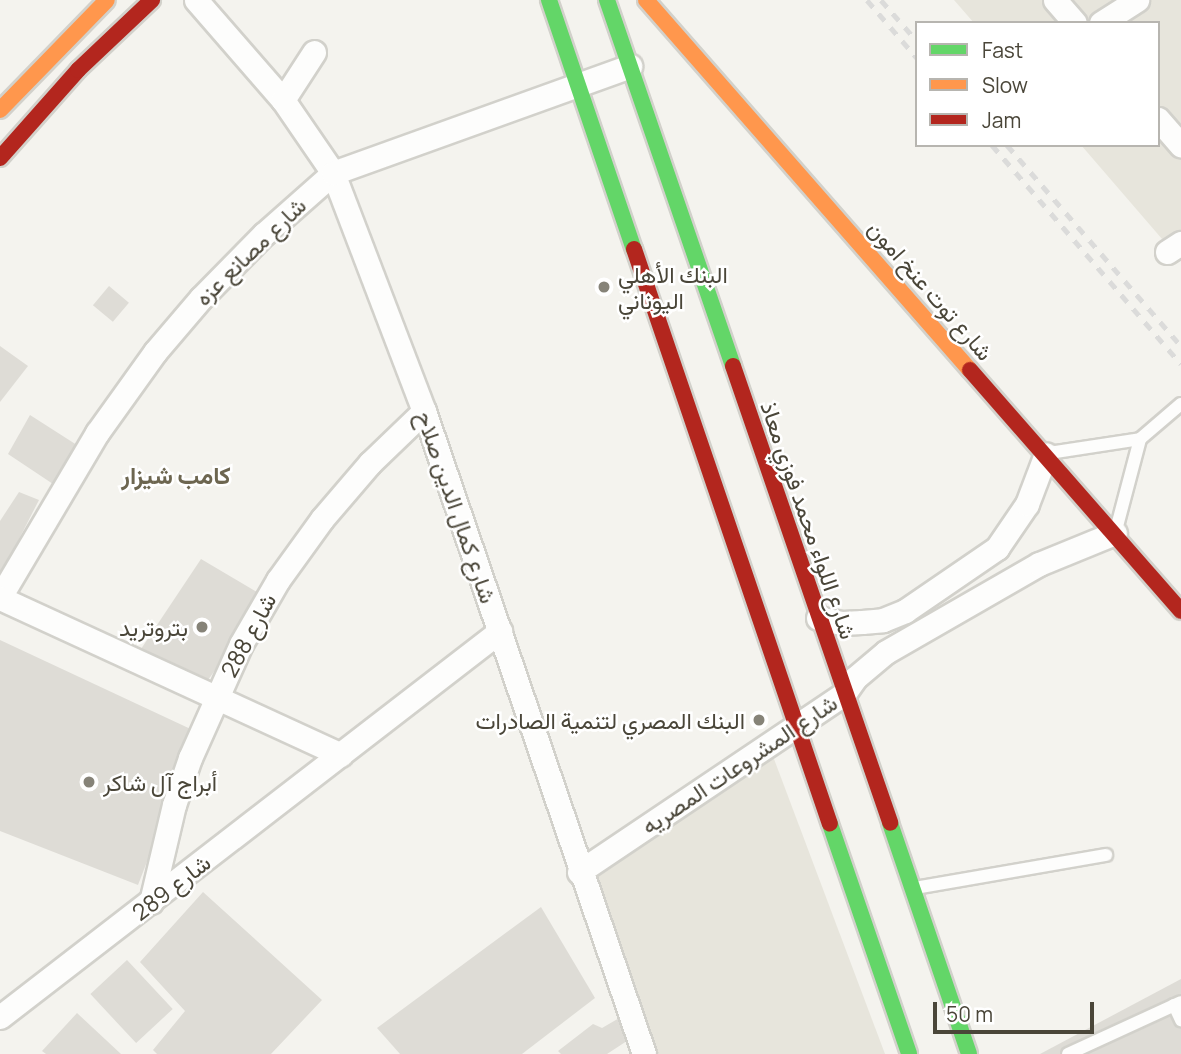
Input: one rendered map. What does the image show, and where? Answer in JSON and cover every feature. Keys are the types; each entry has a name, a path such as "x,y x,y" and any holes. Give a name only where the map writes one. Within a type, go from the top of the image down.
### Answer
{"main road":[{"path":"0,110 107,0"},
{"path":"0,158 78,70 152,0"},
{"path":"549,0 909,1054"},
{"name":"شارع اللواء محمد فوزي معاذ","path":"607,0 969,1054"},
{"name":"شارع توت عنخ امون","path":"646,0 1181,611"}],"street":[{"name":"شارع كمال الدين صلاح","path":"196,0 283,100 333,173 424,411 579,872 644,1054"},
{"path":"1055,0 1073,21"},
{"path":"1104,21 1137,0"},
{"path":"283,100 314,52"},
{"name":"شارع مصانع عزه","path":"0,598 97,433 155,352 201,298 264,233 333,173 629,66"},
{"path":"1160,121 1181,145"},
{"name":"شارع 288","path":"151,902 174,805 216,697 241,645 278,580 322,519 370,463 424,411"},
{"path":"818,618 852,622 894,615 997,548 1027,504 1046,454"},
{"name":"شارع المشروعات المصريه","path":"579,872 797,723 844,694 871,663 914,635 1039,564 1115,533"},
{"path":"0,598 341,755"},
{"name":"شارع 289","path":"0,1017 500,631"}],"lane":[{"path":"1046,454 1140,439 1181,404"},
{"path":"1115,533 1140,439"},
{"path":"911,888 1106,855"},
{"path":"1068,1054 1178,1003 1181,1020"}],"shaded area":[{"path":"954,0 1181,0 1181,261 1083,147 1160,147 1160,21 972,21"},
{"path":"768,743 885,1054 643,1054 579,872"}],"building":[{"path":"109,286 129,303 113,322 93,305"},
{"path":"0,346 28,366 0,402"},
{"path":"30,415 80,447 62,490 8,454"},
{"path":"19,492 39,500 0,576 0,521"},
{"name":"بتروتريد","path":"201,559 267,598 203,687 137,655"},
{"name":"أبراج آل شاكر","path":"0,640 197,732 138,885 0,831"},
{"path":"203,892 322,1000 271,1054 157,1054 153,1050 185,1011 140,962"},
{"path":"541,907 595,998 522,1054 400,1054 377,1028"},
{"path":"127,960 173,1009 136,1043 90,994"},
{"path":"1181,979 1181,1054 1040,1054"},
{"path":"77,1013 121,1054 46,1054 42,1051"},
{"path":"621,1017 633,1037 607,1054 561,1054 558,1051 593,1024 602,1028"}],"railway":[{"path":"867,0 915,56"},
{"path":"881,0 915,39"},
{"path":"994,147 1181,364"},
{"path":"1009,147 1181,346"}],"traffic: fast":[{"path":"549,0 634,249"},
{"path":"607,0 733,366"},
{"path":"890,823 969,1054"},
{"path":"830,824 909,1054"}],"traffic: slow":[{"path":"0,110 107,0"},
{"path":"646,0 970,370"}],"traffic: jam":[{"path":"0,158 78,70 152,0"},
{"path":"634,249 830,824"},
{"path":"733,366 890,823"},
{"path":"970,370 1181,611"}],"place":[{"name":"البنك الأهلي اليوناني","path":"604,287"},
{"name":"بتروتريد","path":"202,627"},
{"name":"البنك المصري لتنمية الصادرات","path":"759,720"},
{"name":"أبراج آل شاكر","path":"89,782"}],"district":[{"name":"كامب شيزار","path":"176,475"}]}
